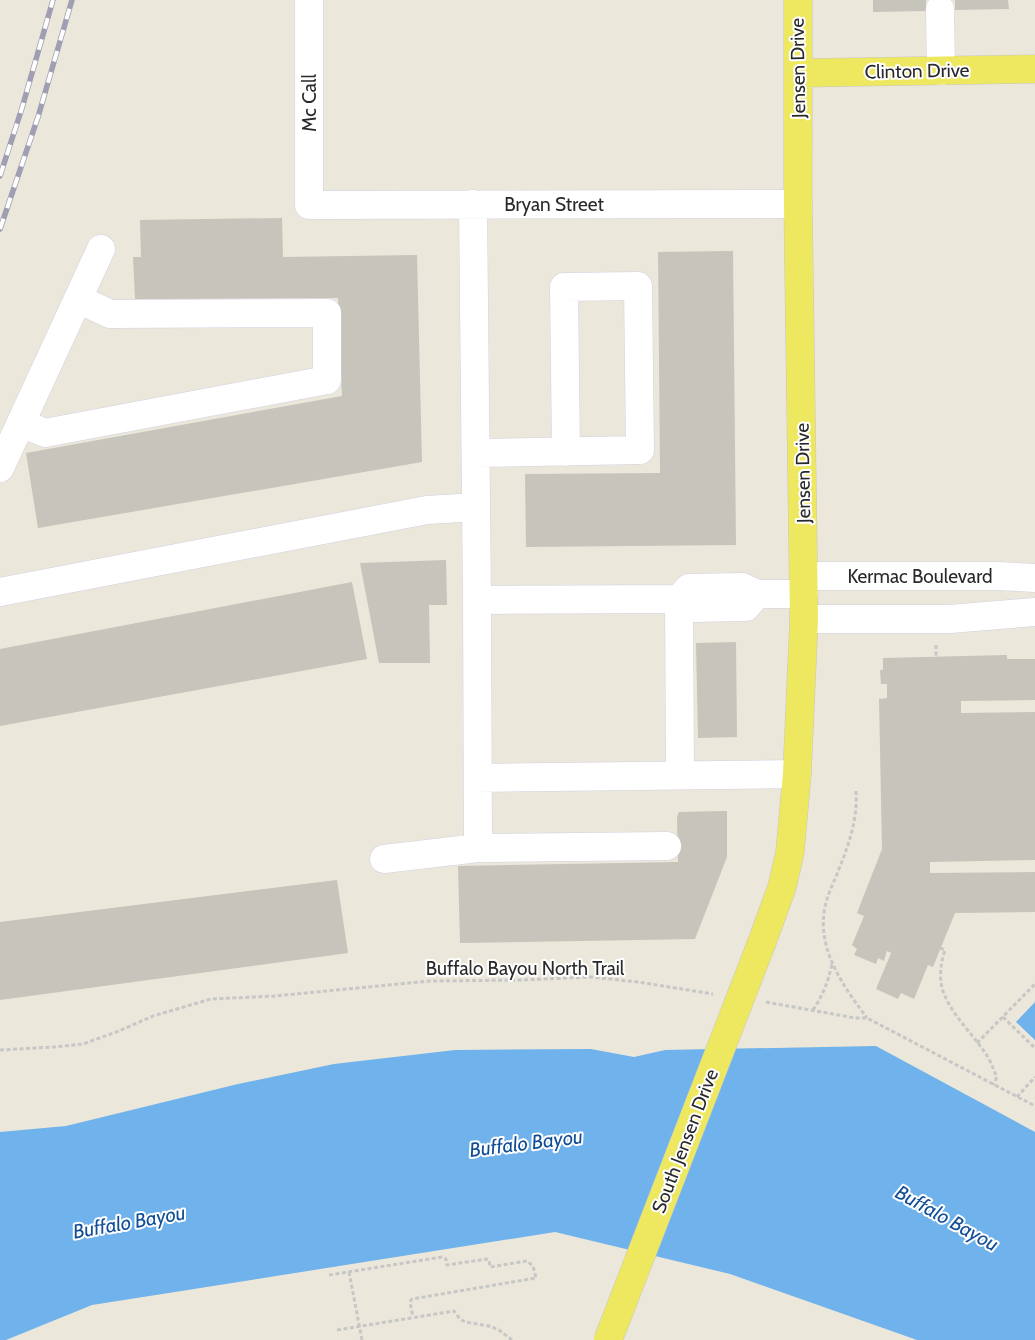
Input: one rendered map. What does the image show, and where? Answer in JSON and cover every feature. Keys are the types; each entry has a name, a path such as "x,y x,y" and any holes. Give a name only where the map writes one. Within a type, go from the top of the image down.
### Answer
{"main road":[{"name":"Jensen Drive","path":"762,942 782,887 790,852 797,774 804,596 798,204 798,0"},
{"name":"Clinton Drive","path":"799,73 1035,69"},
{"name":"South Jensen Drive","path":"608,1340 762,942"}],"street":[{"name":"Mc Call","path":"309,0 309,205"},
{"path":"940,9 941,71"},
{"path":"473,204 478,848"},
{"name":"Bryan Street","path":"309,205 798,204"},
{"path":"0,468 101,249"},
{"path":"476,453 566,452 640,450 638,286 564,287 566,452"},
{"path":"21,423 44,433 327,380 327,313 110,314 78,299"},
{"path":"0,592 427,510 476,507"},
{"name":"Kermac Boulevard","path":"804,596 998,576 1035,578"},
{"path":"477,600 679,599 693,608 746,607 757,594 804,596"},
{"name":"Kermac Boulevard","path":"804,596 950,619 1035,612"},
{"path":"679,599 680,775"},
{"path":"478,778 797,774"},
{"path":"384,859 478,848 667,846"}],"path":[{"path":"936,645 936,657"},
{"path":"856,791 856,816 850,841 824,909 824,933 832,963 848,992 867,1018 1035,1106"},
{"path":"940,948 945,950 941,962 942,988 948,1001 989,1060 997,1077 993,1085"},
{"path":"813,1011 828,983 832,963"},
{"name":"Buffalo Bayou North Trail","path":"0,1050 83,1044 153,1016 211,999 275,996 430,981 591,977 715,994"},
{"path":"977,1043 1035,984"},
{"path":"764,1002 855,1018 867,1018"},
{"path":"1003,1017 1035,1048"},
{"path":"1017,1097 1035,1077"},
{"path":"329,1275 442,1257 445,1257 448,1265 487,1259 490,1266 527,1261 533,1266 536,1278 412,1299 410,1302 413,1317"},
{"path":"349,1272 362,1340"},
{"path":"337,1330 454,1311 465,1322 500,1330 512,1340"}],"water":[{"path":"1035,1002 1035,1040 1016,1022"},
{"name":"Buffalo Bayou","path":"876,1046 1035,1132 1035,1340 917,1340 730,1274 555,1232 92,1305 6,1340 0,1340 0,1132 66,1126 238,1084 334,1064 455,1050 591,1049 634,1057 665,1050"}],"building":[{"path":"873,0 926,0 926,11 873,12"},
{"path":"955,0 1008,0 1009,9 955,10"},
{"path":"282,218 283,257 417,255 422,462 38,528 26,453 342,396 338,298 135,299 133,257 141,257 140,220"},
{"path":"733,251 736,545 526,547 525,474 660,473 658,252"},
{"path":"446,560 447,605 429,605 430,663 379,663 360,563"},
{"path":"352,582 367,659 0,726 0,649"},
{"path":"736,642 737,737 698,738 696,643"},
{"path":"1007,655 1007,659 1035,659 1035,700 961,701 961,713 1035,712 1035,860 930,862 930,873 1035,872 1035,912 955,913 933,967 928,965 914,999 901,993 898,999 876,989 891,953 887,951 884,961 878,958 876,964 854,955 857,949 852,945 864,916 857,913 882,849 879,699 887,698 887,684 881,684 880,670 883,670 883,658"},
{"path":"727,811 727,857 695,939 460,943 458,866 678,862 677,817 679,812"},
{"path":"337,880 348,953 0,1000 0,922"}],"railway":[{"path":"0,176 53,0"},
{"path":"0,229 38,117 72,0"}]}
